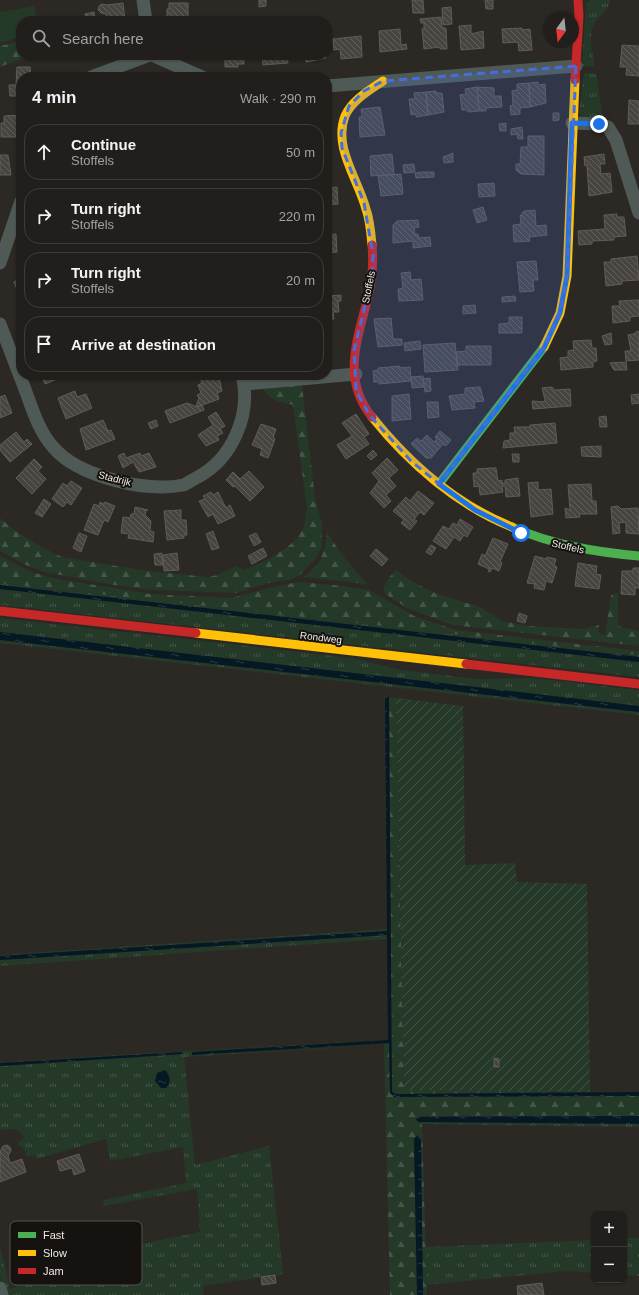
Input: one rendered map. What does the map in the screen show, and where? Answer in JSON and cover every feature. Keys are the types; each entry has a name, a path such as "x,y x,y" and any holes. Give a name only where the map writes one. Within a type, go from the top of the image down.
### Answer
{"street":[{"path":"143,0 145,16"},
{"path":"439,484 544,348 560,313 567,276 572,123 579,16 578,0"},
{"path":"105,72 137,60"},
{"path":"163,60 190,72"},
{"name":"Stoffels","path":"332,86 576,66"},
{"name":"Stoffels","path":"383,81 364,91 348,106 341,133 342,148 366,209 371,228 373,255 371,281 354,350 356,391 370,416 411,461 439,484 475,510 521,533 578,550 639,556"},
{"path":"572,123 599,124 608,126 616,140 639,214"},
{"path":"0,263 16,216"},
{"name":"Stadrijk","path":"0,324 16,365"},
{"path":"332,375 356,374"},
{"name":"Stadrijk","path":"22,380 39,425 53,447 77,466 126,483 161,487 183,485 214,468 227,452 238,432 243,408 244,380"},
{"name":"Rondweg","path":"0,611 639,684"},
{"path":"0,1288 2,1295"}],"highlighted area":[{"path":"576,66 567,276 560,313 544,347 439,484 411,461 370,416 356,391 354,350 371,281 373,255 364,203 342,148 341,133 349,106 364,91 383,81"}],"green space":[{"path":"590,0 610,0 607,8 593,26 591,46 595,67 582,66 586,3"},
{"path":"34,6 36,16 16,16 16,38 0,43 0,12"},
{"path":"16,42 16,60 18,60 0,67 0,46"},
{"path":"584,73 596,74 603,119 584,118 579,114"},
{"path":"302,385 315,498 322,524 322,547 316,558 300,575 289,580 268,583 236,593 154,590 114,585 44,572 26,565 0,551 0,518 13,529 41,547 62,557 147,571 208,577 218,575 236,566 245,570 269,559 297,539 304,526 307,508 293,405 274,399 261,387"},
{"path":"327,532 342,555 367,584 304,577 315,567 321,558 325,547"},
{"path":"0,556 34,573 63,580 151,594 231,598 298,582 343,586 368,590 416,617 456,630 639,651 639,655 0,583"},
{"path":"396,570 413,582 435,593 480,607 502,621 527,626 585,629 599,625 599,633 605,635 611,595 618,593 618,626 639,631 639,646 453,625 407,608 384,593 385,583"},
{"path":"0,583 639,655 639,657 68,593 0,585"},
{"path":"0,589 639,662 639,677 0,605"},
{"path":"0,618 352,658 401,670 477,679 532,678 639,690 639,706 0,632"},
{"path":"0,640 639,712 639,715 0,643"},
{"path":"389,697 396,698 404,1090 639,1092 396,1094 392,1092"},
{"path":"396,698 463,706 465,865 515,863 517,882 587,884 590,1092 404,1090"},
{"path":"387,929 387,931 0,956 0,955"},
{"path":"386,935 386,939 0,966 0,960"},
{"path":"383,1040 191,1053 193,1055 384,1045 184,1057 195,1165 269,1146 283,1274 203,1286 204,1295 5,1295 0,1276 0,1247 10,1289 21,1285 142,1285 142,1244 200,1232 197,1189 104,1206 103,1200 186,1183 183,1147 110,1161 106,1139 36,1159 35,1155 27,1157 24,1149 17,1144 24,1138 20,1132 14,1129 0,1130 0,1066 182,1054 182,1052 0,1062"},
{"path":"389,1043 390,1093 394,1097 639,1096 639,1115 421,1116 417,1118 418,1122 422,1122 427,1295 423,1295 420,1137 414,1139 417,1295 390,1295 384,1044"},
{"path":"619,1113 639,1116 421,1116"},
{"path":"422,1122 639,1124 639,1127 422,1124"},
{"path":"627,1238 639,1238 639,1276 627,1275"},
{"path":"591,1240 591,1273 565,1271 427,1285 425,1247"}],"water":[{"path":"0,585 639,657 639,662 0,589"},
{"path":"0,632 639,706 639,712 0,640"},
{"path":"385,697 389,697 392,1092 396,1094 639,1092 639,1096 394,1097 390,1093 389,1043 192,1055 192,1052 388,1040 387,935 0,960 0,956 387,931"},
{"path":"182,1052 183,1054 0,1066 0,1063"},
{"path":"165,1070 170,1081 166,1088 161,1088 155,1081 157,1073"},
{"path":"639,1116 639,1124 418,1122 416,1119 421,1117"},
{"path":"418,1135 421,1140 423,1295 417,1295 414,1139"}],"building":[{"path":"259,0 266,0 266,6 259,7"},
{"path":"412,0 423,0 424,13 413,13"},
{"path":"485,0 493,0 493,9 486,9"},
{"path":"123,3 124,16 106,16 106,14 101,13 98,10 99,6 102,4 107,5"},
{"path":"169,3 188,3 188,16 167,16 167,9 169,9"},
{"path":"451,7 452,24 443,25 442,8"},
{"path":"94,12 94,16 85,16 85,14"},
{"path":"441,17 442,28 446,28 447,49 440,49 440,47 424,49 422,29 424,29 424,23 421,23 420,19"},
{"path":"471,25 471,34 483,31 484,48 461,50 459,26"},
{"path":"522,28 522,30 530,29 532,50 519,51 518,42 503,43 502,29"},
{"path":"400,29 401,45 406,44 407,49 380,52 379,31"},
{"path":"361,36 362,57 341,59 340,49 334,50 333,39"},
{"path":"622,45 639,46 639,76 626,75 627,67 620,67"},
{"path":"225,60 244,60 244,64 238,64 238,67 225,67"},
{"path":"262,60 288,60 288,63 263,65"},
{"path":"306,60 316,60 306,62"},
{"path":"17,67 30,67 30,72 17,72"},
{"path":"538,82 538,85 545,84 546,103 530,107 529,83"},
{"path":"529,83 530,107 520,108 520,114 511,115 510,106 513,105 512,91 517,90 517,84"},
{"path":"9,85 16,85 16,96 10,96"},
{"path":"477,87 479,111 468,112 467,110 462,110 460,95 466,94 465,89"},
{"path":"477,87 494,88 494,96 501,96 502,107 486,108 486,111 479,111"},
{"path":"436,91 436,93 442,93 444,112 428,115 426,92"},
{"path":"426,92 428,115 416,117 416,114 411,115 409,99 415,99 414,93"},
{"path":"629,100 639,101 639,124 628,124"},
{"path":"380,107 385,135 360,137 359,117 362,117 361,109"},
{"path":"553,113 559,113 559,120 553,121"},
{"path":"16,115 16,137 1,137 1,123 4,123 4,116"},
{"path":"506,123 506,131 500,131 499,124"},
{"path":"522,127 523,139 518,139 517,134 511,135 511,129"},
{"path":"528,136 544,136 544,175 521,174 516,170 516,164 520,164 521,147 528,147"},
{"path":"453,153 453,162 444,163 443,157"},
{"path":"392,154 394,174 371,176 370,156"},
{"path":"604,154 605,164 600,164 601,174 610,173 612,192 589,196 587,165 585,166 584,157"},
{"path":"0,155 8,155 11,175 0,175"},
{"path":"414,164 415,172 404,173 403,165"},
{"path":"434,172 434,177 416,178 415,173"},
{"path":"401,174 403,194 381,196 378,176"},
{"path":"494,183 495,196 479,197 478,184"},
{"path":"337,187 338,204 332,205 332,188"},
{"path":"483,207 487,220 477,223 473,210"},
{"path":"535,210 536,226 546,225 547,235 529,237 530,241 514,242 513,225 521,224 520,216 524,211"},
{"path":"617,214 617,217 624,217 626,236 614,237 614,240 592,241 592,244 579,245 578,231 605,229 604,215"},
{"path":"418,220 419,227 414,228 415,234 418,234 419,238 430,237 431,246 413,248 413,241 393,243 393,225 397,221"},
{"path":"332,234 336,234 337,252 332,252"},
{"path":"637,256 639,280 622,281 622,284 606,286 604,262 611,262 611,259"},
{"path":"536,261 538,280 533,280 534,291 520,292 517,262"},
{"path":"410,272 411,280 421,279 423,300 399,301 398,289 403,288 401,273"},
{"path":"341,295 341,301 338,301 339,312 333,312 334,319 332,319 332,296"},
{"path":"515,296 516,301 502,302 502,297"},
{"path":"639,300 639,316 630,317 630,321 613,323 612,306 620,306 619,301"},
{"path":"475,305 476,313 463,314 463,306"},
{"path":"509,317 522,317 522,333 499,333 499,324 509,323"},
{"path":"391,318 393,339 402,339 402,345 378,347 374,319"},
{"path":"637,331 639,332 639,360 626,361 625,351 631,351 628,335 634,334"},
{"path":"611,333 612,344 605,345 602,336"},
{"path":"591,340 592,348 596,348 597,361 593,362 593,367 561,370 560,358 568,357 568,351 574,350 573,341"},
{"path":"420,341 421,349 405,351 404,343"},
{"path":"455,343 458,370 425,372 423,345"},
{"path":"466,346 491,346 491,365 457,365 456,352 466,351"},
{"path":"626,362 627,370 614,370 610,363"},
{"path":"400,366 400,368 410,367 411,381 379,384 379,382 374,382 373,371 378,370 378,368"},
{"path":"423,376 424,387 412,388 411,377"},
{"path":"430,378 431,391 425,392 423,379"},
{"path":"43,380 55,380 45,384"},
{"path":"201,380 220,380 222,391 217,393 219,399 197,407 199,398 197,395 201,393 198,385 202,383"},
{"path":"480,387 484,401 474,402 475,408 452,410 449,396 465,394 465,388"},
{"path":"552,387 555,390 570,389 571,406 533,409 532,401 543,402 545,400 542,388"},
{"path":"75,391 77,397 86,394 92,408 66,419 58,398"},
{"path":"409,394 411,419 392,421 392,396"},
{"path":"639,394 639,403 632,404 631,395"},
{"path":"5,395 12,413 0,418 0,397"},
{"path":"427,402 438,402 439,417 428,418"},
{"path":"187,403 197,407 202,405 204,410 170,423 165,411"},
{"path":"216,412 225,426 220,429 223,433 217,436 219,440 206,446 198,435 213,425 208,417"},
{"path":"356,414 369,434 364,437 369,444 346,459 337,445 352,436 342,423"},
{"path":"606,416 607,427 600,427 599,417"},
{"path":"103,420 108,431 111,430 115,439 86,450 80,429"},
{"path":"156,420 158,426 151,429 148,423"},
{"path":"555,423 557,443 503,448 504,441 510,440 510,433 515,433 514,427 530,427 530,425"},
{"path":"261,424 276,429 273,438 275,439 268,458 260,455 262,449 252,445"},
{"path":"440,431 451,440 446,446 443,444 431,458 426,458 411,444 417,438 421,441 427,435 434,442 437,439 435,437"},
{"path":"16,432 24,442 27,439 32,444 10,462 0,450 0,445"},
{"path":"601,446 601,457 582,456 581,447"},
{"path":"373,450 377,455 371,460 367,456"},
{"path":"124,453 126,458 140,453 141,456 149,453 156,467 139,472 133,462 123,468 118,456"},
{"path":"512,454 519,454 519,462 513,462"},
{"path":"387,458 398,470 389,478 396,486 386,495 391,501 384,508 370,493 379,481 372,473"},
{"path":"34,459 42,467 38,471 46,479 32,494 16,478"},
{"path":"496,468 498,481 502,480 502,483 505,483 505,480 518,478 520,496 506,497 505,486 502,486 503,492 480,495 479,486 474,487 473,473 477,473 477,469"},
{"path":"249,471 264,487 250,501 235,486 233,487 226,480 233,472 240,479"},
{"path":"71,481 82,488 71,505 67,502 63,507 52,499 63,483 67,486"},
{"path":"538,482 538,490 551,489 553,514 531,517 528,483"},
{"path":"591,484 592,501 596,501 597,514 579,514 580,517 566,518 565,508 570,510 568,485"},
{"path":"418,491 434,503 424,515 420,512 414,519 417,521 410,530 401,523 404,520 393,511 406,497 410,501"},
{"path":"211,492 213,495 218,492 226,508 230,505 235,516 218,524 213,514 208,517 199,501 205,499 203,496"},
{"path":"44,499 51,504 42,517 35,513"},
{"path":"100,502 104,504 105,502 115,506 108,522 104,520 98,535 84,530 94,504 99,506"},
{"path":"618,506 621,509 638,508 639,534 626,533 626,522 619,523 620,533 613,534 611,507"},
{"path":"135,507 148,510 146,510 145,515 151,521 150,531 154,532 153,542 128,538 129,534 121,533 123,517 130,518 131,514 134,514"},
{"path":"181,510 181,520 186,520 187,535 184,535 184,538 167,540 164,511"},
{"path":"460,519 473,527 467,537 464,535 460,541 454,537 446,549 433,541 443,526 449,529 453,523 457,525"},
{"path":"213,531 219,548 212,550 206,534"},
{"path":"79,533 87,536 81,552 73,548"},
{"path":"256,533 261,542 254,546 249,536"},
{"path":"493,538 508,544 500,562 502,563 499,571 492,568 490,572 488,571 489,569 478,564 482,554 485,556"},
{"path":"431,545 436,548 431,555 426,552"},
{"path":"263,548 267,556 252,564 248,556"},
{"path":"376,549 388,559 382,566 370,556"},
{"path":"162,553 163,565 155,565 154,554"},
{"path":"177,553 179,570 164,571 163,555"},
{"path":"535,556 546,559 547,557 556,559 554,566 557,567 552,583 546,581 544,590 534,588 535,584 527,583"},
{"path":"578,563 597,566 596,574 601,575 599,589 575,586"},
{"path":"633,568 639,568 639,588 635,588 635,595 621,594 622,571 633,571"},
{"path":"519,613 527,616 525,623 517,621"},
{"path":"494,1058 499,1059 499,1067 494,1067"},
{"path":"7,1145 10,1147 11,1151 8,1156 10,1163 22,1159 26,1172 0,1182 0,1152 3,1146"},
{"path":"79,1154 85,1171 74,1175 72,1168 60,1171 57,1161"},
{"path":"275,1275 276,1283 262,1285 261,1277"},
{"path":"542,1283 544,1295 518,1295 517,1286"}],"traffic: fast":[{"path":"439,484 544,347"},
{"path":"512,527 543,539 574,547 639,556"}],"traffic: slow":[{"path":"544,347 560,313 567,276 575,80"},
{"path":"372,245 367,213 344,151 342,128 345,116 352,105 383,81"},
{"path":"372,417 386,434 435,481 472,507 512,527"},
{"path":"196,633 466,664"}],"traffic: jam":[{"path":"575,80 579,16 578,0"},
{"path":"372,245 373,263 371,282 355,351 354,368 356,384 362,401 372,417"},
{"path":"0,611 196,633"},
{"path":"466,664 639,684"}],"route":[{"path":"521,533 475,510 439,484 544,348 560,313 567,276 572,123 599,124"}]}
